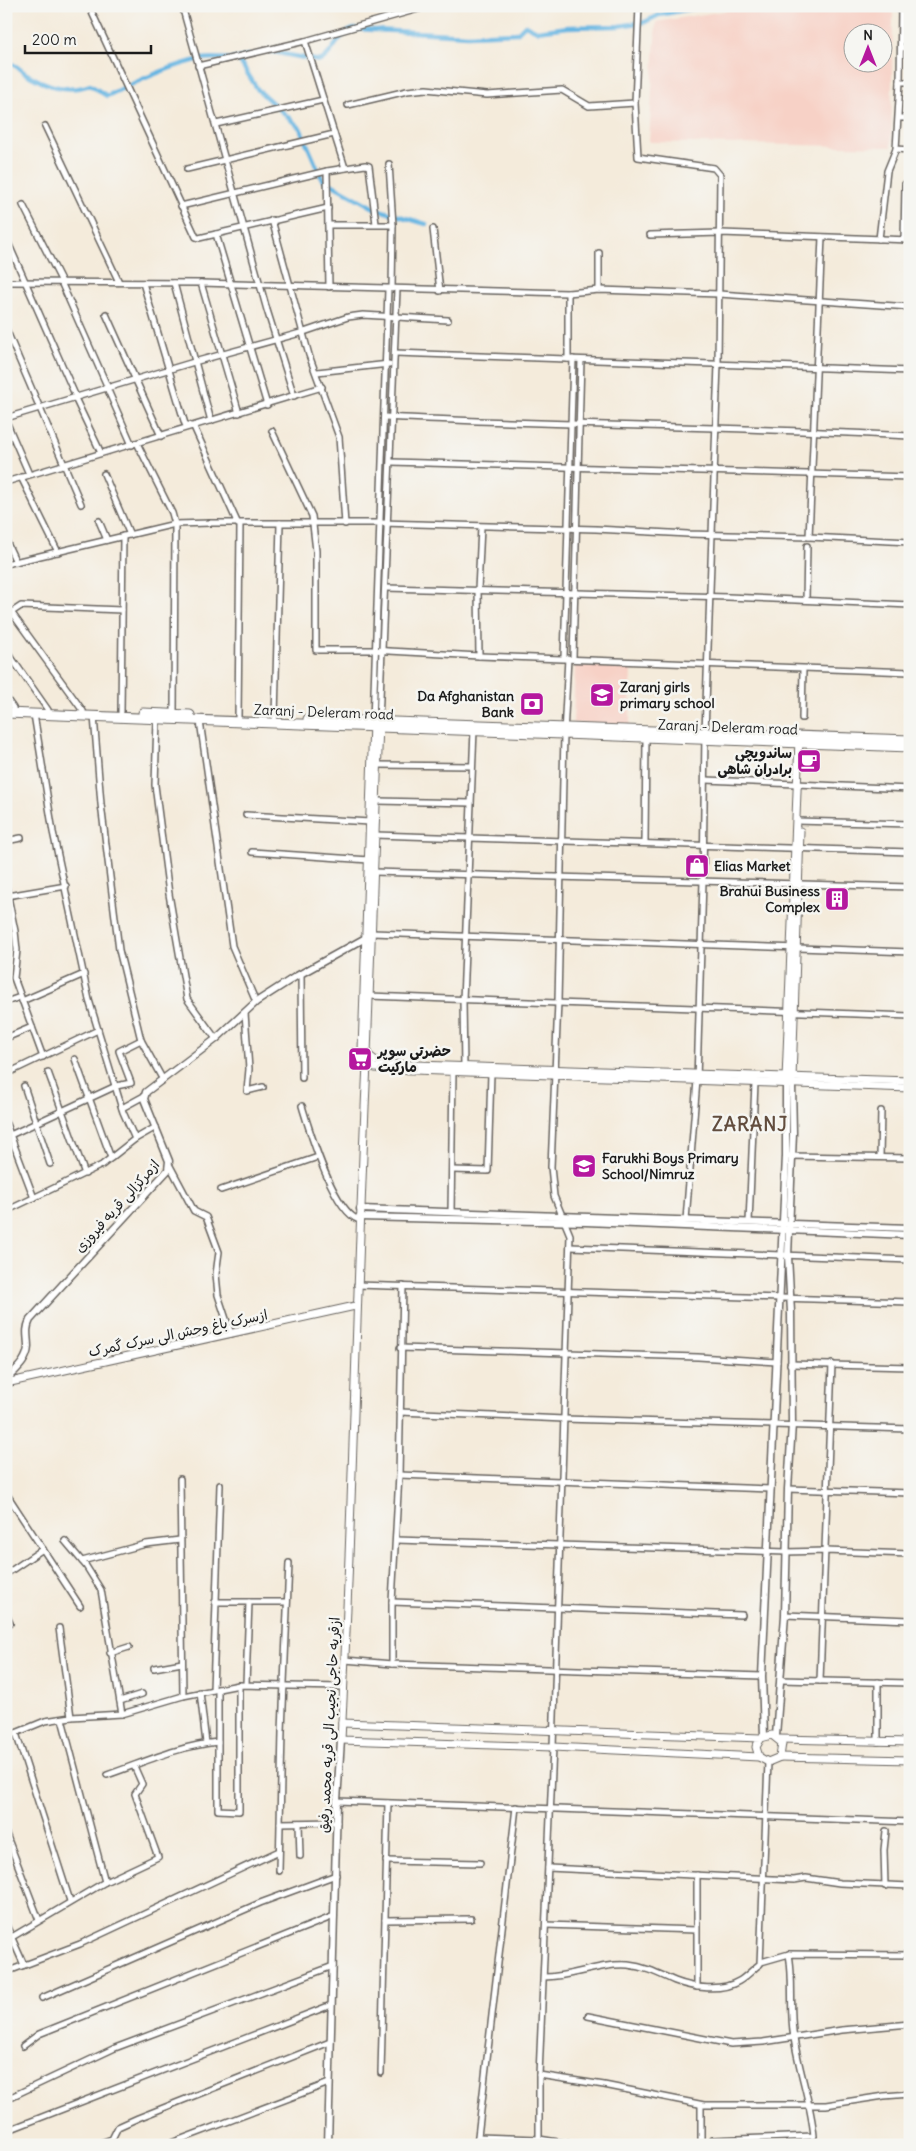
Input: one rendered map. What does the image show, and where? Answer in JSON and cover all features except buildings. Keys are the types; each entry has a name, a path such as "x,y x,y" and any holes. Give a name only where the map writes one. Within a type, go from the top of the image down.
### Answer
{"highway":[{"name":"Zaranj - Deleram road","path":"9,710 275,718 376,725"},
{"name":"Zaranj - Deleram road","path":"9,710 34,714 200,721 474,727 802,739 910,740"},
{"name":"Zaranj - Deleram road","path":"564,731 646,738 705,736"},
{"name":"Zaranj - Deleram road","path":"802,739 910,747"}],"main road":[{"path":"376,725 378,765 374,872 362,1050 375,1068 453,1071 464,1069 491,1073 554,1072"},
{"path":"368,1060 369,860 376,725"},
{"path":"789,1081 802,739"},
{"path":"368,1060 386,1064 464,1069 697,1077 910,1088"},
{"name":"ازقریه حاجی نجیب الی قریه محمد رفیق","path":"341,1740 355,1399 355,1306 368,1060"},
{"path":"697,1077 755,1083 789,1081 910,1081"},
{"name":"ازسرک باغ وحش الی سرک گمرک","path":"6,1382 355,1306"},
{"path":"342,1723 553,1732 910,1742"},
{"path":"760,1757 756,1748 762,1737"},
{"path":"778,1738 783,1748 780,1757"},
{"path":"341,1740 553,1747 760,1757 768,1762 780,1757 910,1760"}],"street":[{"path":"89,6 196,237 328,208"},
{"path":"182,6 294,396"},
{"path":"198,66 429,6"},
{"path":"639,6 635,103 638,157 695,165 718,171 720,175 721,233 718,364 709,665 705,736 706,780 697,1010 697,1077 686,1220"},
{"path":"880,239 887,171 896,150 899,118 901,6"},
{"path":"304,40 345,168"},
{"path":"901,48 910,48"},
{"path":"900,82 910,82"},
{"path":"348,105 407,91 426,89 487,94 562,90 589,106 635,103"},
{"path":"216,124 323,100"},
{"path":"899,118 910,118"},
{"path":"45,126 119,282"},
{"path":"187,169 334,134"},
{"path":"896,150 910,150"},
{"path":"376,725 384,650 395,363 396,317 393,289 393,225 389,164"},
{"path":"181,206 327,171 369,166 376,224"},
{"path":"327,171 329,287"},
{"path":"650,235 721,233 907,240 906,184 910,180"},
{"path":"24,205 134,444 172,513 175,524 174,714"},
{"path":"272,220 309,355 317,372 339,437 345,524"},
{"path":"328,225 393,225"},
{"path":"433,229 440,291"},
{"path":"216,234 248,348 267,405"},
{"path":"809,537 822,237"},
{"path":"6,238 101,454"},
{"path":"599,253 599,290"},
{"path":"6,282 201,283 568,293 599,290 719,294 910,307"},
{"path":"143,283 185,424 194,426"},
{"path":"201,283 239,413"},
{"path":"174,284 211,421"},
{"path":"376,725 375,650 388,317 393,289"},
{"path":"568,293 571,424 566,593 568,658"},
{"path":"106,314 137,379 161,436"},
{"path":"29,474 6,420 221,354 304,332 348,317 448,320"},
{"path":"6,329 81,504"},
{"path":"395,353 910,371"},
{"path":"539,2142 539,2075 551,1808 556,1607 570,1247 570,1235 554,1196 551,1167 562,877 564,731 568,658 575,593 581,360"},
{"path":"317,372 395,363"},
{"path":"6,482 322,387"},
{"path":"385,417 571,424 716,426 910,436"},
{"path":"194,426 239,524 238,718"},
{"path":"272,431 312,516 316,551 316,650 384,650 479,656 910,672"},
{"path":"391,462 579,466 715,473 910,478"},
{"path":"104,474 130,535"},
{"path":"20,477 58,552"},
{"path":"99,521 107,540"},
{"path":"275,718 280,523"},
{"path":"6,564 175,524 381,523 577,528 910,542"},
{"path":"479,656 478,590 481,527"},
{"path":"121,712 123,536"},
{"path":"6,541 16,562"},
{"path":"806,600 807,546"},
{"path":"386,588 806,600 910,605"},
{"path":"6,605 83,711"},
{"path":"12,612 21,606 122,610"},
{"path":"6,650 48,710"},
{"path":"802,718 804,669"},
{"path":"6,698 9,710"},
{"path":"34,714 53,832 84,974 98,1030 122,1108 135,1139"},
{"path":"94,716 101,804 119,950 141,1040 163,1080"},
{"path":"157,719 155,785 169,894 187,999 216,1039"},
{"path":"200,721 232,946 256,1002"},
{"path":"464,1069 463,1000 474,727"},
{"path":"645,843 646,738"},
{"path":"378,765 472,766"},
{"path":"706,780 910,789"},
{"path":"377,801 471,803"},
{"path":"246,815 370,822"},
{"path":"798,821 910,824"},
{"path":"375,835 910,852"},
{"path":"6,841 21,838"},
{"path":"252,852 369,860"},
{"path":"374,872 910,887"},
{"path":"8,896 66,886"},
{"path":"6,887 17,950 14,978 43,1057"},
{"path":"122,1108 144,1096 216,1039 256,1002 369,935 560,939 793,950 910,952"},
{"path":"6,1002 21,999 84,974"},
{"path":"302,974 302,1078"},
{"path":"369,996 558,1002 697,1010 792,1011 910,1016"},
{"path":"246,1013 249,1070 247,1091 263,1087"},
{"path":"6,1038 32,1027"},
{"path":"6,1074 98,1030"},
{"path":"8,1136 116,1086 130,1083 120,1051 141,1040"},
{"path":"75,1058 111,1158"},
{"path":"451,1212 453,1071"},
{"path":"48,1072 85,1174"},
{"path":"452,1170 488,1171 491,1073"},
{"path":"762,1737 762,1676 777,1362 778,1298 789,1156 789,1081"},
{"path":"749,1222 755,1083"},
{"path":"24,1086 50,1164"},
{"name":"ازمرکزالی قریه فیروزی","path":"6,1382 21,1365 27,1354 27,1327 30,1320 170,1166 144,1096"},
{"path":"302,1106 318,1158 350,1216 451,1212 564,1219 785,1227 910,1235"},
{"path":"880,1157 881,1111"},
{"path":"6,1124 8,1136 34,1198"},
{"path":"6,1210 85,1174 111,1158 135,1139 156,1128"},
{"path":"789,1156 910,1158"},
{"path":"221,1190 318,1158"},
{"path":"170,1166 194,1211 206,1217 218,1246 220,1255 216,1274 218,1295 231,1334"},
{"path":"359,1215 686,1220 749,1222 785,1227 910,1228"},
{"path":"778,1738 792,1424 790,1298 785,1227"},
{"path":"570,1247 910,1260"},
{"path":"357,1285 568,1293 910,1302"},
{"path":"392,1664 392,1602 399,1475 400,1348 403,1286"},
{"path":"400,1348 566,1352 777,1362"},
{"path":"790,1364 910,1367"},
{"path":"820,1681 832,1364"},
{"path":"400,1412 564,1419 773,1423 910,1429"},
{"path":"399,1475 771,1489"},
{"path":"180,1479 183,1696"},
{"path":"220,1485 215,1602 218,1810 239,1811 242,1685 249,1602"},
{"path":"788,1489 910,1493"},
{"path":"6,1493 80,1606"},
{"path":"82,1561 146,1544 180,1540"},
{"path":"396,1540 910,1554"},
{"path":"65,1541 82,1561 101,1590 110,1653 122,1714"},
{"path":"6,1574 43,1549"},
{"path":"279,1871 289,1563"},
{"path":"215,1602 287,1602"},
{"path":"392,1602 742,1615"},
{"path":"6,1614 10,1624"},
{"path":"784,1615 822,1615 910,1620"},
{"path":"59,1628 71,1717"},
{"path":"110,1653 129,1647"},
{"path":"345,1660 392,1664 762,1676"},
{"path":"154,1668 182,1663"},
{"path":"780,1680 910,1683"},
{"path":"878,1682 878,1742"},
{"path":"6,1737 45,1721 71,1717 122,1714 183,1696 242,1685 342,1686"},
{"path":"200,1692 206,1743"},
{"path":"120,1701 142,1694"},
{"path":"62,1719 105,1882"},
{"path":"16,1733 70,1901"},
{"name":"ازقریه حاجی نجیب الی قریه محمد رفیق","path":"328,2145 337,1801 341,1740"},
{"path":"108,1775 170,1751 218,1742"},
{"path":"761,1962 768,1762"},
{"path":"12,1937 70,1901 158,1857 135,1794 142,1784 134,1766"},
{"path":"337,1801 910,1822"},
{"path":"381,2074 388,1803"},
{"path":"477,2145 516,1807"},
{"path":"280,1823 337,1822"},
{"path":"299,1823 300,1856"},
{"path":"885,1886 884,1850 886,1831"},
{"path":"6,1834 39,1920"},
{"path":"6,1972 80,1944 280,1850"},
{"path":"386,1861 480,1863"},
{"path":"548,1868 794,1880 806,1878 840,1883 910,1886"},
{"path":"42,1998 260,1903 336,1875"},
{"path":"697,1875 697,1987"},
{"path":"24,2046 39,2034 334,1916"},
{"path":"385,1920 471,1920"},
{"path":"6,1925 24,1965"},
{"path":"546,1925 696,1930"},
{"path":"544,1977 559,1977 597,1967 627,1965 644,1967 676,1982 697,1987 725,1986 738,1982 761,1962 788,1954 910,1955"},
{"path":"713,2140 814,2136 790,2012 791,1969 788,1954"},
{"path":"13,2096 116,2048 333,1966"},
{"path":"6,2132 331,2005"},
{"path":"588,2016 732,2044 794,2038 842,2030 910,2024"},
{"path":"95,2145 112,2139 118,2126 330,2042"},
{"path":"539,2075 604,2085 701,2105 826,2105 910,2094"},
{"path":"166,2145 329,2083"},
{"path":"701,2105 701,2145"},
{"path":"478,2137 576,2145"}],"shaded area":[{"path":"754,6 893,6 893,22 844,22 844,72 892,72 891,147 649,142 656,22"},
{"name":"Zaranj girls primary school","path":"575,665 631,667 630,725 573,723"}],"waterway":[{"path":"268,51 320,61 330,53 343,35 355,29 468,35 517,33 525,25 537,31 568,27 619,26 645,22 659,15 705,6"},
{"path":"6,62 13,64 37,80 52,86 74,89 90,85 107,96 153,74 178,65 208,58 237,59 248,55"},
{"path":"239,60 258,90 300,128 322,179 376,209 426,224"}],"place":[{"name":"Zaranj girls primary school","path":"602,695"},
{"name":"Da Afghanistan Bank","path":"532,704"},
{"name":"ساندویچی برادران شاهی","path":"809,761"},
{"name":"Elias Market","path":"697,866"},
{"name":"Brahui Business Complex","path":"837,899"},
{"name":"حضرتی سوپر مارکیت","path":"360,1059"},
{"name":"Farukhi Boys Primary School/Nimruz","path":"584,1166"}],"district":[{"name":"ZARANJ","path":"750,1124"}]}
